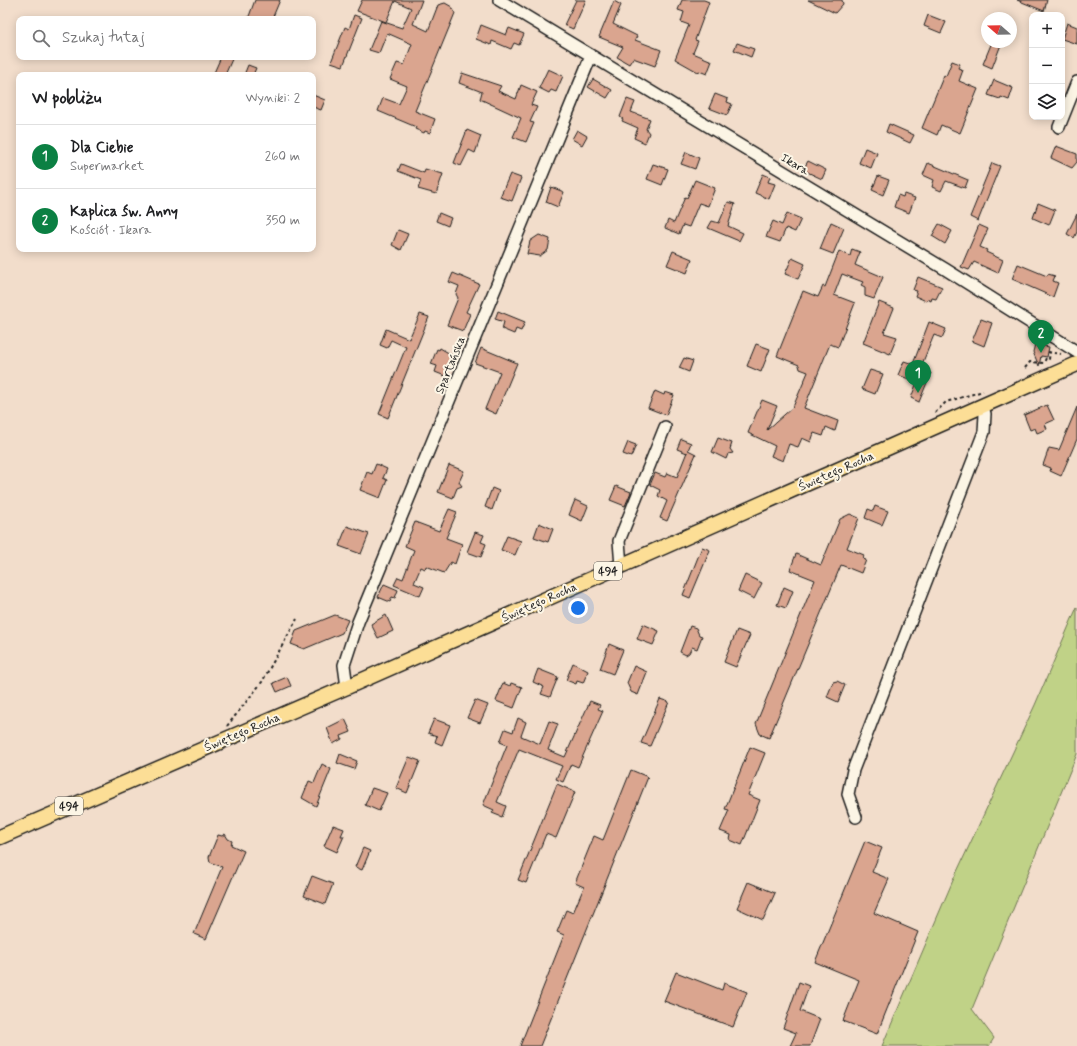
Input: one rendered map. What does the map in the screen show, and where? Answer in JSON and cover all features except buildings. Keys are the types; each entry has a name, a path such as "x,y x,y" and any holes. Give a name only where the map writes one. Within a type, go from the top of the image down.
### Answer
{"main road":[{"name":"Świętego Rocha","path":"0,837 225,740 1077,364"}],"street":[{"name":"Ikara","path":"499,0 945,269 1077,352"},
{"name":"Spartańska","path":"347,686 344,665 358,622 591,56"},
{"path":"1059,127 1077,82"},
{"path":"856,816 848,794 853,770 984,432 985,414 983,406"},
{"path":"621,566 619,541 665,427"}],"path":[{"path":"1025,368 1030,362 1044,363 1046,358 1049,359 1049,352 1062,355"},
{"path":"225,740 226,727 262,682 297,619"}],"green space":[{"path":"1077,607 1077,754 972,1009 994,1038 989,1046 882,1046 954,878 1035,705"}],"place":[{"name":"Kaplica św. Anny","path":"1041,353"},
{"name":"Dla Ciebie","path":"918,393"}]}
